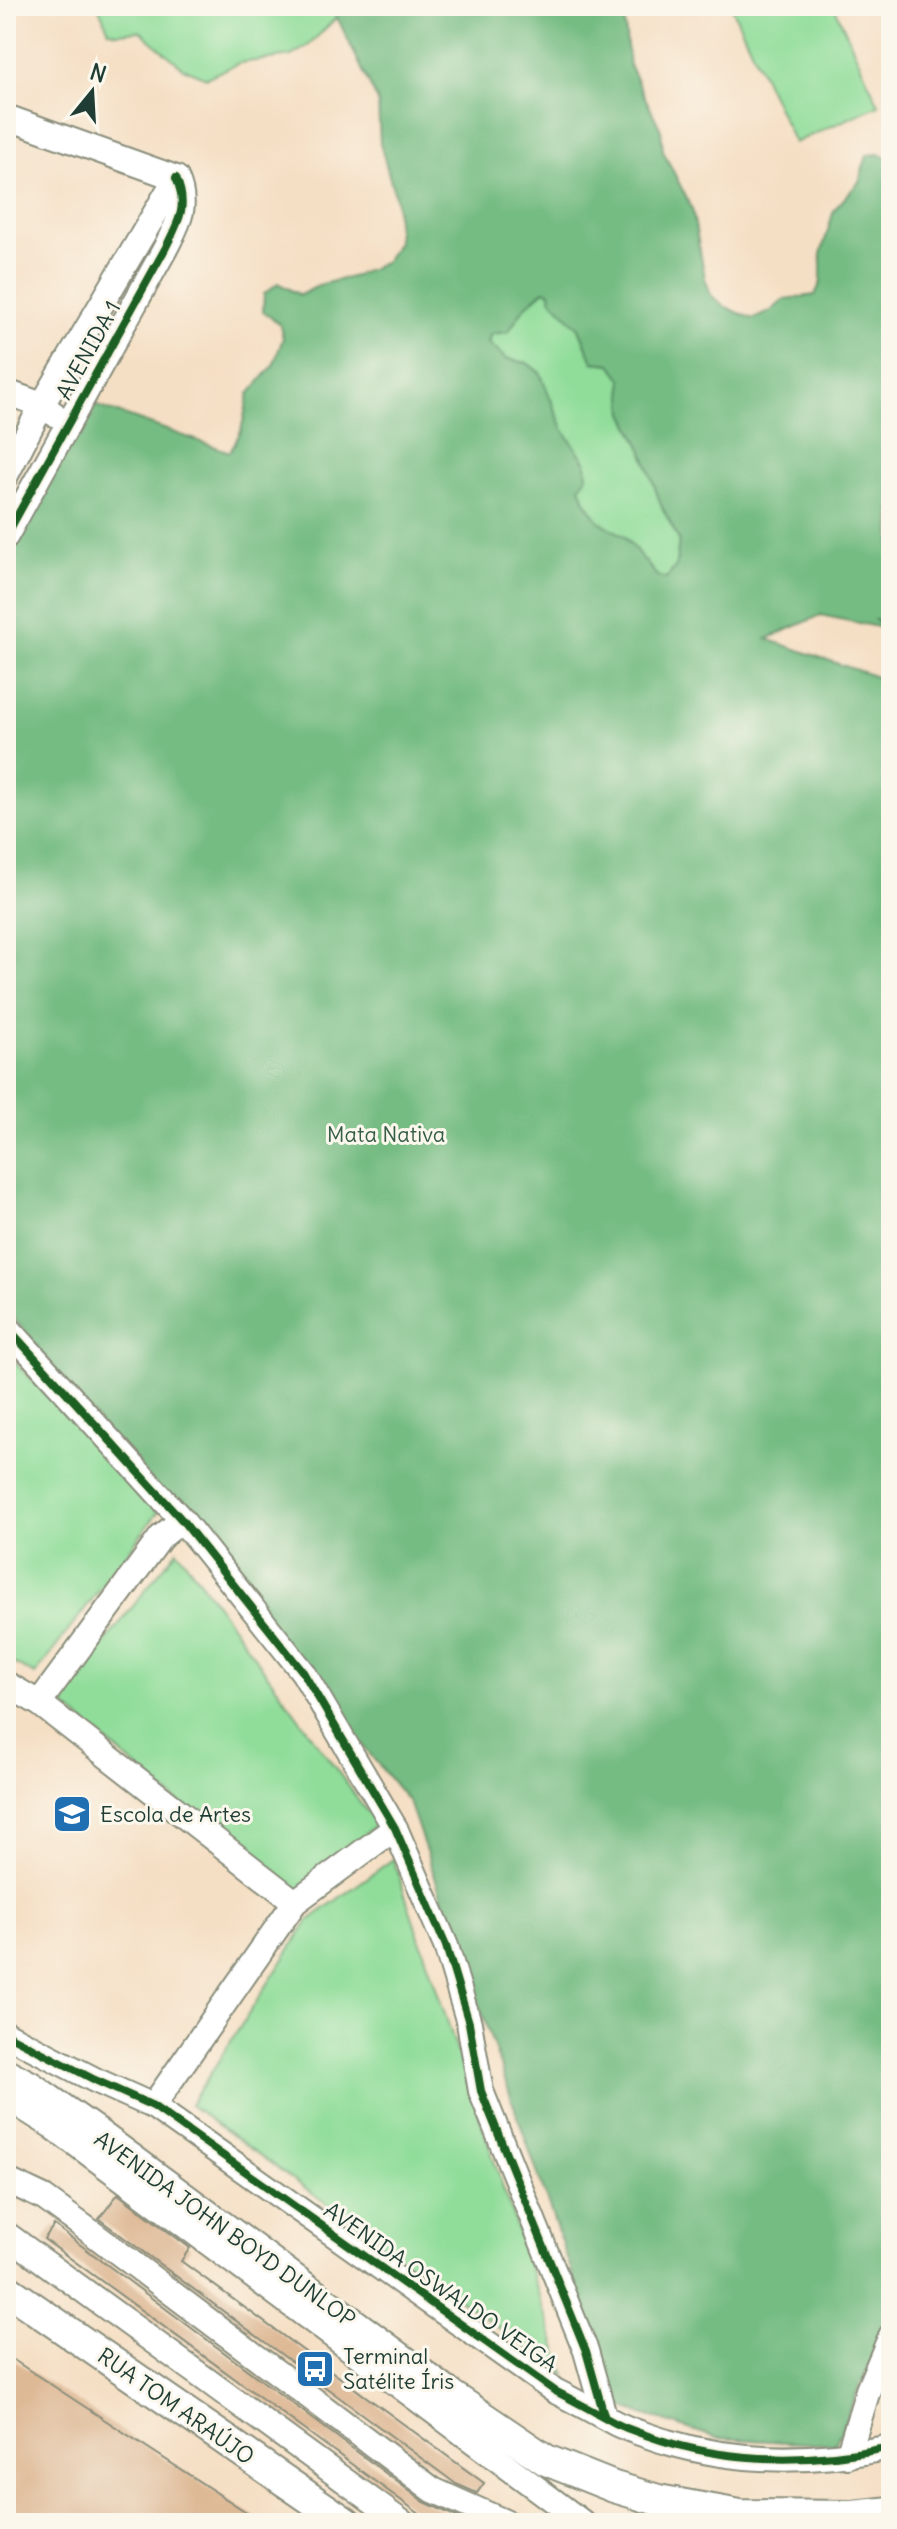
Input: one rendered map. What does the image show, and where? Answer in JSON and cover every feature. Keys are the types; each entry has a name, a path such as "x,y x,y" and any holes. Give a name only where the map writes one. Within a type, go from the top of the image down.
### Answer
{"main road":[{"name":"AVENIDA JOHN BOYD DUNLOP","path":"6,2074 29,2086 93,2131 447,2393 546,2460 614,2487 735,2519 891,2512"},
{"name":"RUA TOM ARAÚJO","path":"6,2289 346,2523"}],"street":[{"path":"6,117 176,178"},
{"name":"AVENIDA 1","path":"6,475 42,405 176,178"},
{"name":"AVENIDA 1","path":"6,536 180,217 183,194 176,178"},
{"path":"6,392 42,405 68,424"},
{"path":"6,1326 182,1520 303,1672 395,1828 446,1946 469,2023 481,2091 586,2351 604,2415"},
{"path":"39,1703 161,1537 182,1520"},
{"path":"6,1684 39,1703 295,1902"},
{"path":"153,2106 295,1902 395,1828"},
{"name":"AVENIDA OSWALDO VEIGA","path":"6,2034 153,2106 555,2391 615,2423 647,2436 713,2453 780,2460 848,2456 891,2447"},
{"path":"6,2097 52,2126 583,2523"},
{"path":"6,2180 44,2198 91,2232 433,2490 507,2523"},
{"path":"6,2234 403,2523"},
{"path":"848,2456 868,2390 891,2336"}],"green space":[{"path":"98,6 326,6 337,17 309,45 291,56 239,63 206,78 183,68 140,31 109,31"},
{"name":"Mata Nativa","path":"326,6 623,6 629,65 661,130 663,151 692,209 711,295 723,306 753,319 770,312 785,299 815,295 821,282 821,254 834,210 859,182 867,155 881,154 891,161 891,238 883,265 891,309 891,621 875,620 887,629 821,615 767,639 891,682 891,2313 835,2445 717,2438 618,2406 409,1802 6,1309 6,556 92,404 230,452 241,431 249,394 273,366 283,338 280,325 263,311 264,294 278,283 300,295 322,284 355,276 385,262 398,242 396,200 380,143 378,102 337,17","holes":["544,290 550,292 552,300 579,328 593,362 611,364 622,379 624,413 642,449 661,505 679,540 676,566 666,579 657,576 624,536 599,521 585,501 580,487 587,476 586,463 563,429 540,373 527,363 506,359 488,343 491,334 508,332 524,308"]},
{"path":"731,6 834,6 879,105 794,143"},
{"path":"545,290 579,328 593,362 611,364 622,379 624,413 642,449 661,505 679,540 676,566 666,579 657,576 624,536 599,521 585,501 580,487 586,476 586,463 563,429 540,373 527,363 506,359 488,343 491,334 508,332 524,308"},
{"path":"6,1353 158,1512 35,1675 6,1659"},
{"path":"177,1550 376,1824 295,1902 59,1701"},
{"path":"393,1859 566,2376 190,2105 309,1920"}],"building":[{"path":"118,2194 190,2248 181,2261 484,2483 477,2493 456,2484 99,2219"},
{"path":"54,2225 424,2502 459,2518 457,2520 461,2523 432,2523 44,2239"},
{"path":"6,2355 128,2435 263,2523 6,2523"}],"cycle path":[{"path":"6,536 174,231 182,206 176,178"},
{"path":"6,1326 182,1520 303,1672 395,1828 446,1946 469,2023 481,2091 586,2351 604,2415"},
{"path":"6,2034 153,2106 555,2391 621,2426 695,2449 750,2457 806,2458 891,2447"}],"place":[{"name":"Escola de Artes","path":"72,1814"},
{"name":"Terminal Satélite Íris","path":"315,2369"}]}
